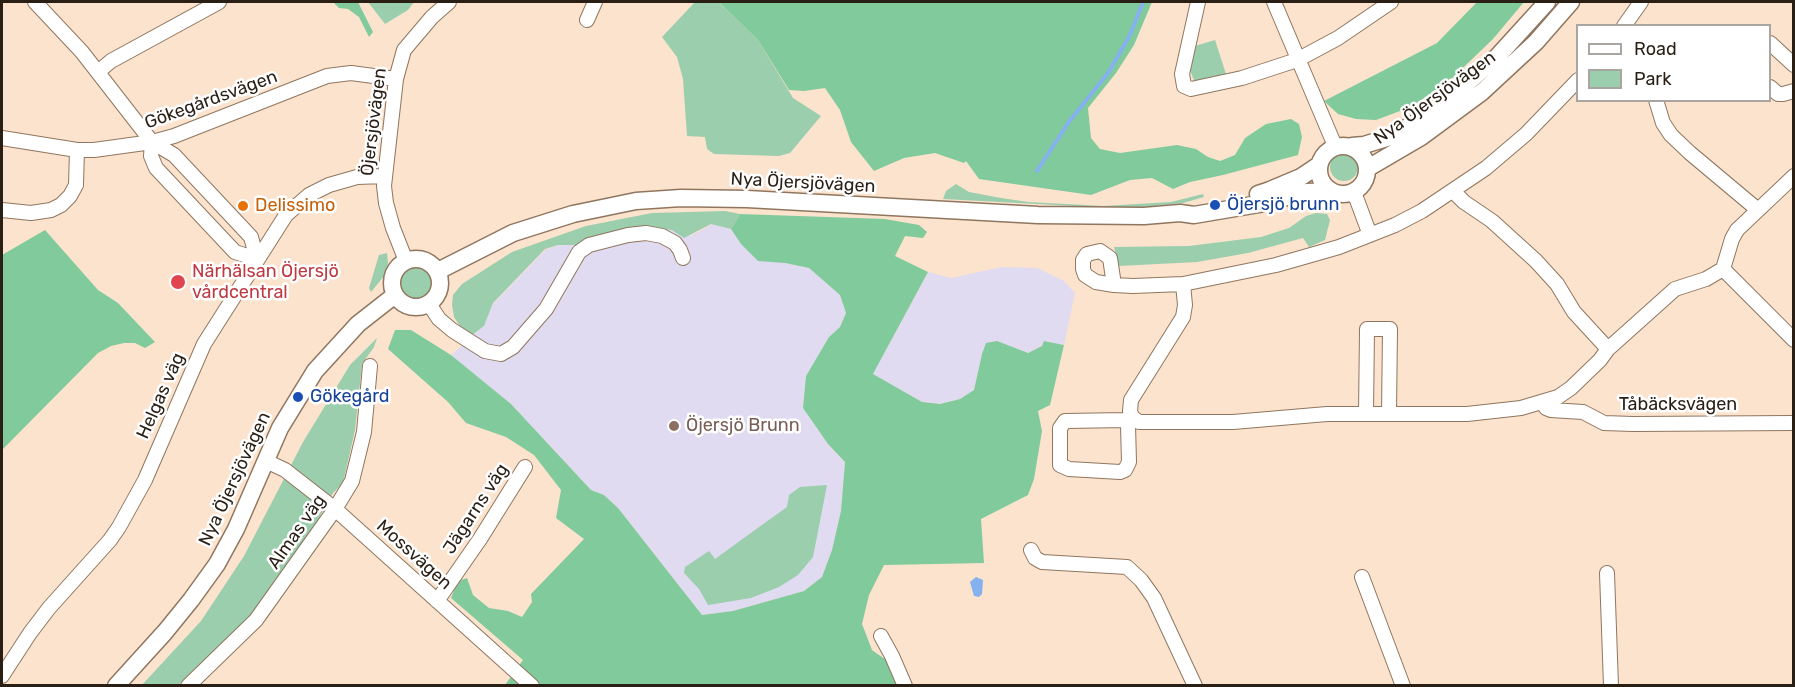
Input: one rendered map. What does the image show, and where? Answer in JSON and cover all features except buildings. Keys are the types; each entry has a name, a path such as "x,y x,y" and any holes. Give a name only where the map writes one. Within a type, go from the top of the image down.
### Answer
{"street":[{"path":"35,2 98,72 152,142 174,154 251,237 257,259"},
{"path":"98,72 111,60 219,2"},
{"name":"Öjersjövägen","path":"406,261 386,203 384,176 396,79 404,50 432,17 449,2"},
{"path":"587,20 595,2"},
{"path":"1198,2 1182,74 1184,86 1199,88 1242,78 1297,60 1338,38 1391,2"},
{"path":"1274,2 1297,60 1343,146"},
{"name":"Nya Öjersjövägen","path":"1180,213 1191,208 1215,205 1270,190 1301,177 1319,165 1323,156 1343,146 1364,145 1390,137 1415,123 1448,100 1497,57 1547,2"},
{"name":"Nya Öjersjövägen","path":"1368,168 1421,136 1482,92 1536,42 1571,2"},
{"path":"1625,24 1641,2"},
{"path":"1771,44 1794,65"},
{"name":"Gökegårdsvägen","path":"2,138 77,150 94,150 152,142 174,136 327,76 351,73 396,79"},
{"path":"1114,285 1183,284 1276,266 1370,236 1422,211 1486,168 1526,134 1576,82"},
{"path":"1771,88 1778,94 1794,91"},
{"path":"1657,102 1663,123 1671,135 1758,210"},
{"path":"152,142 151,156 156,168 235,252 257,259"},
{"name":"Nya Öjersjövägen","path":"438,272 496,241 548,221 602,207 681,198 747,199 1105,217 1180,213 1194,215 1259,204 1306,192 1331,191 1345,194 1354,192 1364,182 1368,168 1363,155 1343,146"},
{"path":"2,210 31,213 51,210 61,205 76,185 77,150"},
{"path":"1319,165 1320,177 1331,191"},
{"name":"Helgas väg","path":"2,676 30,633 119,527 145,480 204,344 286,215 309,195 341,180 384,176"},
{"path":"1543,403 1571,388 1608,349 1675,289 1706,279 1723,269 1737,230 1794,176"},
{"path":"1453,191 1464,202 1492,221 1543,268 1557,284 1574,312 1608,349"},
{"path":"1354,192 1370,236"},
{"path":"429,304 439,319 452,330 485,351 501,354 513,347 546,309 579,252 589,245 646,233 662,236 675,243 683,258"},
{"path":"418,259 426,261 438,272 441,282 440,290 429,304 421,307 408,306 395,295 392,285 393,274 406,261 418,259"},
{"path":"1723,269 1794,340"},
{"name":"Tåbäcksvägen","path":"1183,284 1185,305 1183,317 1131,400 1130,411 1133,418 1139,422 1233,422 1307,414 1491,412 1543,403 1551,410 1584,412 1604,423 1794,423"},
{"name":"Nya Öjersjövägen","path":"116,686 165,632 217,564 236,529 292,406 315,371 358,324 395,295"},
{"path":"1366,414 1367,329 1390,330 1389,414"},
{"name":"Almas väg","path":"188,686 256,620 352,482 364,432 369,366"},
{"name":"Tåbäcksvägen","path":"1133,418 1128,425 1129,462 1125,470 1120,472 1069,469 1060,465 1060,428 1065,421 1133,418"},
{"name":"Mossvägen","path":"266,461 285,470 335,509 532,686"},
{"name":"Jägarns väg","path":"437,601 480,539 525,467"},
{"path":"1031,550 1035,558 1042,562 1127,567 1141,580 1154,598 1195,686"},
{"path":"1607,573 1611,686"},
{"path":"1362,577 1402,686"},
{"path":"881,636 904,686"}],"shaded area":[{"name":"Öjersjö Brunn","path":"712,224 731,229 741,244 785,263 809,268 840,295 846,313 840,327 829,337 806,376 803,408 828,444 845,462 841,511 832,550 822,577 804,591 733,611 702,615 618,508 604,495 591,490 511,404 451,355 484,326 493,304 545,250 558,245 576,245 650,228 672,230 691,236"},
{"path":"1002,267 1037,268 1064,281 1075,293 1064,345 1044,341 1042,346 1028,353 1015,348 982,354 974,390 960,399 939,404 922,402 873,374 928,272 951,278"}],"green space":[{"path":"333,2 358,2 373,32 369,37 359,17 348,9 339,8"},
{"path":"368,2 414,2 408,10 385,24"},
{"path":"695,2 719,2 758,40 793,98 821,116 790,153 779,156 714,154 707,149 705,137 687,136 683,79 677,57 662,37"},
{"path":"719,2 1152,2 1134,45 1116,73 1088,108 1091,138 1100,149 1120,153 1177,145 1196,149 1220,161 1235,155 1245,138 1266,124 1291,119 1299,124 1302,137 1298,155 1190,182 1173,189 1152,178 1130,180 1091,195 979,179 966,161 964,163 935,153 904,158 874,171 851,142 840,110 825,88 804,91 789,90 758,40"},
{"path":"1477,2 1524,2 1493,39 1444,86 1408,108 1376,120 1356,119 1338,114 1324,101 1437,43"},
{"path":"1215,40 1226,74 1201,82 1194,80 1189,68 1195,46"},
{"path":"1344,153 1354,157 1358,167 1354,177 1344,181 1334,177 1330,167 1334,157"},
{"path":"956,184 969,192 1001,198 1028,202 1103,206 1171,202 1203,194 1204,197 1183,203 1133,208 943,199 946,191"},
{"path":"725,211 740,214 731,229 711,224 684,238 672,230 650,228 576,245 558,245 545,249 493,303 484,326 471,336 454,317 453,295 462,284 512,252 586,226 652,213"},
{"path":"1316,213 1327,214 1330,220 1325,240 1309,247 1303,238 1248,253 1197,262 1119,266 1114,247 1189,246 1261,237 1289,228 1306,216"},
{"path":"740,214 885,219 919,225 927,232 923,238 905,236 895,256 928,272 873,374 922,402 940,404 960,399 974,390 986,343 997,341 1028,353 1042,346 1044,341 1064,345 1050,405 1038,411 1042,431 1034,479 1028,495 981,519 984,563 884,565 869,595 862,624 872,650 893,665 900,686 505,685 523,660 451,598 458,581 467,578 473,595 489,608 508,611 522,617 532,602 531,594 584,539 556,518 561,490 534,455 506,437 466,423 448,402 388,349 395,330 411,330 451,355 511,404 591,490 604,495 618,508 702,615 733,611 804,591 822,577 832,550 841,511 845,462 828,444 803,408 806,376 829,337 840,327 846,313 840,295 809,268 758,261 741,244 731,229"},
{"path":"45,230 98,290 118,303 155,342 145,348 135,343 124,343 111,346 98,353 2,450 2,255"},
{"path":"387,253 388,263 385,275 371,292 369,288 379,255"},
{"path":"416,267 427,272 432,283 427,294 416,299 405,294 400,283 405,272"},
{"path":"377,338 374,347 362,364 355,430 343,483 333,493 307,538 253,613 178,685 141,686 201,621 244,556 303,442 350,365"},
{"path":"827,485 813,557 798,575 779,587 751,598 708,605 699,589 684,573 685,567 709,551 715,559 787,507 789,495 800,487"}],"water":[{"path":"976,577 983,580 982,594 979,597 974,596 970,582"}],"waterway":[{"path":"1037,171 1068,123 1108,73 1130,35 1143,2"}],"place":[{"name":"Öjersjö brunn","path":"1215,205"},
{"name":"Delissimo","path":"243,206"},
{"name":"Närhälsan Öjersjö vårdcentral","path":"178,282"},
{"name":"Gökegård","path":"298,397"},
{"name":"Öjersjö Brunn","path":"674,426"}]}
